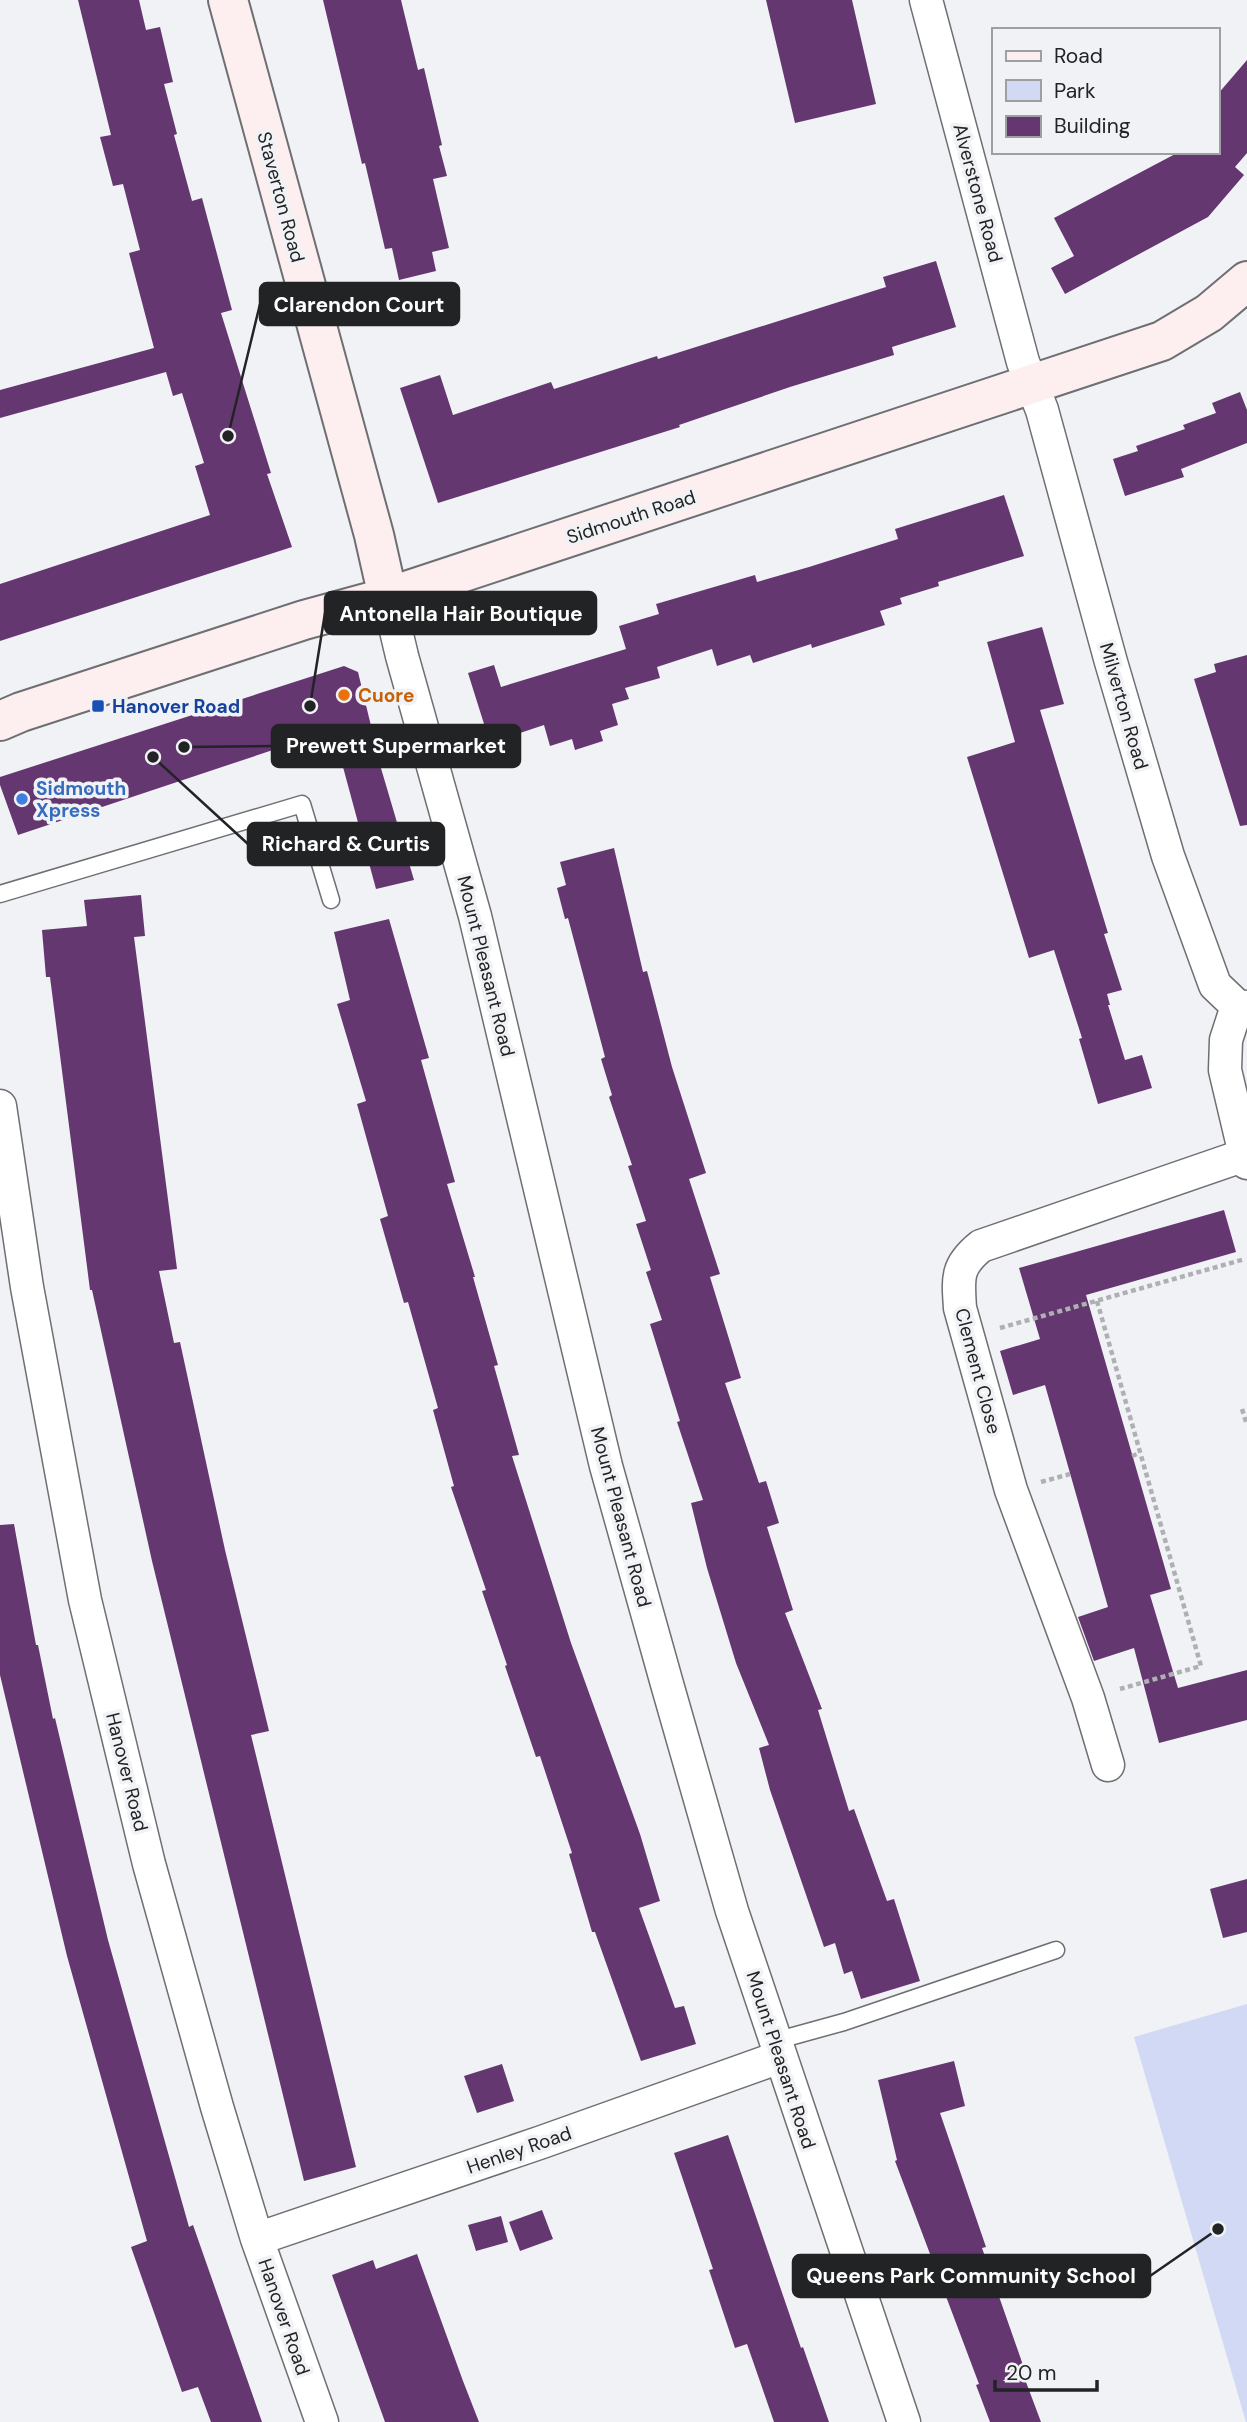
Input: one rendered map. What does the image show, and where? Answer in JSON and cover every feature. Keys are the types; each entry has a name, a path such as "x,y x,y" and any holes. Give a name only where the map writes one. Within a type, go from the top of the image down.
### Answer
{"street":[{"name":"Staverton Road","path":"228,0 374,534 388,597"},
{"name":"Alverstone Road","path":"926,0 1023,362 1033,386"},
{"name":"Sidmouth Road","path":"0,721 249,638 388,597 1163,341 1209,313 1247,281"},
{"name":"Milverton Road","path":"1033,386 1168,856 1214,985 1242,1006"},
{"name":"Mount Pleasant Road","path":"388,597 475,916 606,1466 732,1911 904,2422"},
{"name":"Clement Close","path":"1108,1765 1088,1698 1011,1490 960,1308 958,1278 966,1258 981,1246 1246,1159 1225,1070 1226,1040 1242,1006"},
{"name":"Hanover Road","path":"0,1106 27,1287 85,1600 149,1864 216,2107 257,2239 322,2422"},
{"name":"Henley Road","path":"257,2239 542,2143 777,2049"}],"lane":[{"path":"0,894 302,804 331,900"},
{"path":"777,2049 844,2022 1056,1951"}],"path":[{"path":"968,1338 1245,1259"},
{"path":"1088,1698 1201,1666 1097,1301"},
{"path":"1242,1409 1247,1424"},
{"path":"1132,1456 1140,1454"}],"green space":[{"path":"1247,2004 1247,2422 1246,2422 1134,2037"}],"building":[{"path":"78,0 139,0 146,30 160,27 173,82 164,84 177,134 174,135 192,201 202,198 232,310 221,313 271,473 267,474 292,547 0,641 0,584 210,515 195,466 204,463 182,393 173,396 166,372 0,418 0,390 154,348 129,253 140,250 123,184 113,186 100,137 111,135"},
{"path":"323,0 401,0 418,70 424,68 447,176 433,179 449,248 432,252 436,271 399,280 392,248 385,249"},
{"path":"766,0 852,0 876,104 795,123"},
{"path":"1247,60 1247,153 1235,167 1244,175 1208,217 1065,294 1051,268 1074,256 1054,218 1175,154 1219,154 1219,93"},
{"path":"936,261 956,327 892,347 894,355 790,387 679,425 680,427 438,503 400,388 440,375 453,415 551,382 554,389 657,356 658,359 886,287 883,277"},
{"path":"1240,392 1247,410 1247,443 1181,469 1184,477 1125,496 1113,459 1138,451 1136,446 1185,429 1183,425 1216,413 1212,403"},
{"path":"1004,495 1024,556 938,582 939,586 900,598 902,604 880,611 885,625 812,648 811,644 753,663 750,655 717,666 712,649 657,667 660,678 625,688 629,699 612,704 618,725 600,731 603,741 575,750 572,739 550,746 544,725 490,743 468,673 494,665 501,687 626,649 619,626 659,614 656,604 755,575 757,582 809,567 898,539 895,529"},
{"path":"1042,627 1064,704 1040,710 1108,933 1104,934 1122,990 1107,994 1108,1005 1125,1060 1142,1055 1152,1088 1098,1104 1079,1039 1082,1038 1054,950 1029,958 967,757 1015,742 987,642"},
{"path":"1247,655 1247,825 1240,826 1194,679 1216,672 1214,664"},
{"path":"344,666 358,672 372,730 370,731 414,880 376,889 333,730 18,835 0,785 0,777"},
{"path":"614,848 643,972 647,971 672,1067 706,1173 689,1179 720,1274 710,1277 741,1378 725,1383 759,1483 766,1481 779,1523 767,1527 793,1610 785,1613 822,1709 818,1710 849,1811 854,1809 887,1901 894,1899 920,1981 861,1999 852,1971 844,1974 835,1943 824,1947 770,1790 759,1748 769,1745 736,1663 707,1568 691,1503 703,1500 677,1422 680,1421 650,1324 662,1320 646,1272 651,1270 636,1224 646,1221 628,1166 632,1165 609,1097 612,1095 601,1059 605,1057 568,918 565,919 557,888 566,885 560,862"},
{"path":"141,895 145,936 134,937 177,1269 159,1271 174,1343 180,1342 225,1550 269,1731 251,1735 356,2167 304,2181 152,1561 90,1290 50,977 46,977 42,930 87,926 84,900"},
{"path":"389,919 429,1058 421,1060 455,1182 447,1184 475,1277 498,1365 494,1366 519,1455 512,1456 571,1643 640,1834 660,1901 639,1908 675,2008 684,2006 696,2044 641,2061 595,1932 592,1932 569,1854 572,1853 540,1756 536,1757 505,1666 507,1665 482,1591 486,1590 451,1487 454,1486 433,1410 438,1408 408,1302 404,1303 380,1219 388,1216 357,1104 366,1101 337,1004 350,1000 334,932"},
{"path":"1224,1210 1236,1252 1086,1295 1171,1589 1150,1595 1178,1688 1247,1670 1247,1720 1159,1743 1134,1648 1094,1661 1078,1617 1108,1607 1045,1385 1013,1395 1000,1351 1040,1339 1019,1268"},
{"path":"14,1524 36,1645 108,1940 189,2227 193,2225 262,2422 211,2422 198,2387 182,2392 131,2247 147,2241 67,1956 0,1675 0,1525"},
{"path":"1247,1879 1247,1932 1223,1938 1210,1889"},
{"path":"954,2061 965,2106 940,2113 986,2247 982,2248 1023,2365 1020,2366 1041,2422 990,2422 976,2385 979,2384 895,2161 897,2160 878,2080"},
{"path":"502,2064 514,2101 477,2113 464,2076"},
{"path":"728,2135 829,2422 774,2422 747,2344 735,2348 709,2270 713,2269 674,2153"},
{"path":"542,2210 553,2239 520,2251 509,2222"},
{"path":"501,2216 508,2242 476,2251 468,2225"},
{"path":"417,2254 479,2422 385,2422 332,2275 373,2260 376,2269"}],"place":[{"name":"Clarendon Court","path":"228,436"},
{"name":"Cuore","path":"344,695"},
{"name":"Hanover Road","path":"98,706"},
{"name":"Antonella Hair Boutique","path":"310,706"},
{"name":"Prewett Supermarket","path":"184,747"},
{"name":"Richard & Curtis","path":"153,757"},
{"name":"Sidmouth Xpress","path":"22,799"},
{"name":"Queens Park Community School","path":"1218,2229"}]}
